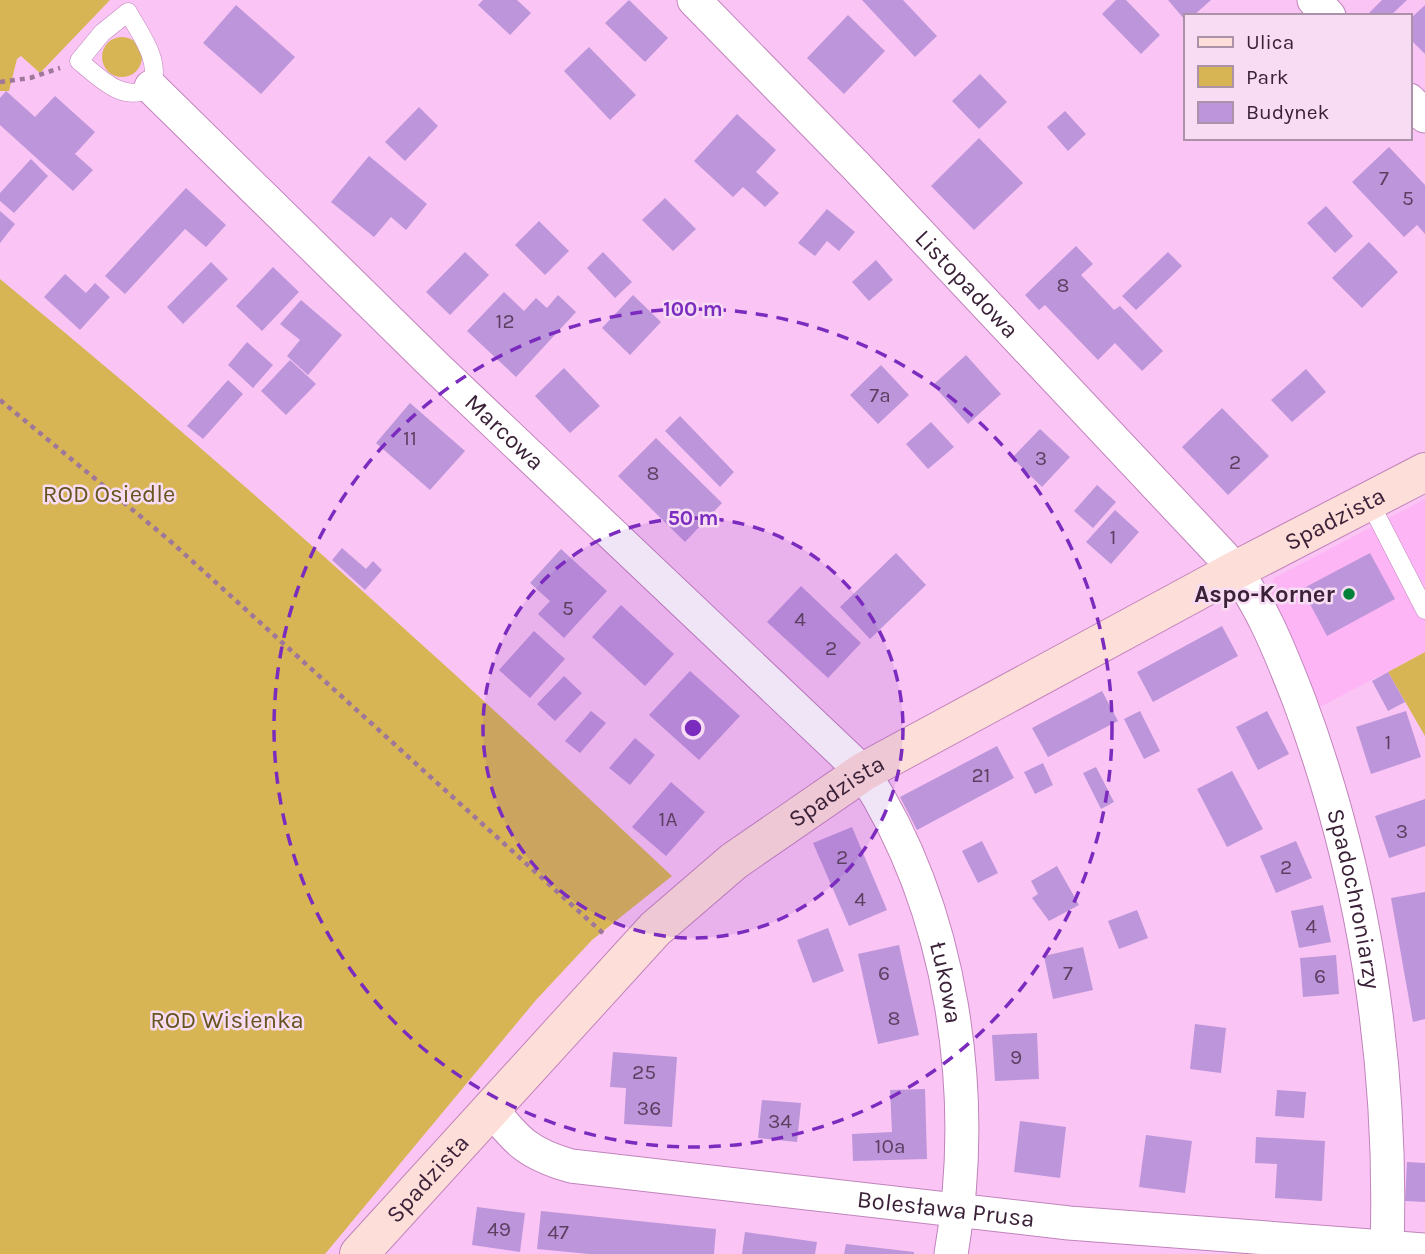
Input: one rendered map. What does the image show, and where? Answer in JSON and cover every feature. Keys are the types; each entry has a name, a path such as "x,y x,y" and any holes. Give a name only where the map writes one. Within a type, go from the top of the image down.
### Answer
{"street":[{"name":"Listopadowa","path":"694,0 857,167 1236,570"},
{"path":"1314,0 1327,14"},
{"name":"Marcowa","path":"151,87 436,367 863,772"},
{"path":"1411,102 1425,116"},
{"name":"Spadzista","path":"359,1254 490,1107 655,929 734,862 863,772 1425,471"},
{"name":"Spadochroniarzy","path":"1236,570 1287,668 1325,772 1352,874 1368,957 1380,1046 1387,1148 1387,1248"},
{"name":"Łukowa","path":"863,772 898,839 927,907 946,975 962,1086 958,1211 951,1254"},
{"name":"Bolesława Prusa","path":"490,1107 511,1134 540,1157 572,1166 958,1211 1425,1250"}],"lane":[{"path":"128,12 152,60 155,77 151,87 132,94 116,90 79,61 102,33 128,12"},
{"path":"1369,501 1424,610"}],"path":[{"path":"0,82 30,78 79,61"},
{"path":"0,400 169,540 629,957"}],"shaded area":[{"path":"1425,499 1425,652 1316,709 1268,602 1274,578"}],"green space":[{"path":"0,0 110,0 40,73 21,56 17,59 9,91 0,91"},
{"path":"122,37 136,43 142,57 136,71 122,77 108,71 102,57 108,43"},
{"path":"0,279 257,497 508,723 672,876 592,940 536,1000 325,1254 0,1254"},
{"path":"1425,652 1425,736 1388,672"}],"building":[{"path":"483,0 517,0 531,13 510,35 478,5"},
{"path":"629,0 668,38 645,62 605,23"},
{"path":"862,0 903,0 937,36 915,57"},
{"path":"1116,0 1126,0 1160,35 1141,54 1102,14"},
{"path":"1168,0 1211,0 1195,14 1184,14 1184,19"},
{"path":"1382,0 1407,0 1392,14 1368,14"},
{"path":"236,5 295,57 261,94 203,43"},
{"path":"1425,5 1425,54 1411,40 1411,18"},
{"path":"848,15 885,51 844,94 807,58"},
{"path":"589,47 636,95 610,120 564,71"},
{"path":"980,74 1007,102 979,129 952,101"},
{"path":"6,91 35,117 55,96 95,132 75,154 93,170 73,191 0,125 0,98"},
{"path":"419,107 438,126 405,161 385,142"},
{"path":"1065,111 1086,134 1068,151 1047,127"},
{"path":"737,114 776,150 756,172 779,193 765,207 743,187 733,197 694,161"},
{"path":"979,138 1023,183 974,230 931,186"},
{"path":"1389,147 1425,185 1425,234 1417,225 1404,237 1352,182"},
{"path":"369,156 427,204 406,230 391,217 374,237 331,202"},
{"path":"31,159 48,176 14,213 0,201 0,193"},
{"path":"186,188 226,225 206,247 185,229 125,294 105,276"},
{"path":"665,198 696,229 673,251 642,220"},
{"path":"1326,206 1353,236 1335,253 1307,223"},
{"path":"827,209 855,232 839,251 827,241 815,256 798,243"},
{"path":"0,211 15,224 0,243"},
{"path":"539,221 569,251 545,275 515,245"},
{"path":"1369,242 1398,272 1362,308 1332,278"},
{"path":"1076,246 1093,264 1081,275 1114,310 1120,306 1163,351 1142,371 1115,343 1098,360 1045,305 1039,310 1025,295"},
{"path":"465,252 489,275 450,315 426,292"},
{"path":"603,252 632,282 615,298 587,268"},
{"path":"1168,252 1182,266 1136,310 1122,296"},
{"path":"876,260 893,280 869,301 852,282"},
{"path":"211,262 228,279 183,324 167,307"},
{"path":"273,267 299,292 262,331 236,306"},
{"path":"65,274 86,293 95,283 110,297 80,330 44,297"},
{"path":"504,292 524,311 536,298 547,308 558,295 576,312 516,377 467,331"},
{"path":"633,295 661,322 630,355 602,328"},
{"path":"301,300 342,335 308,375 287,356 300,340 280,324"},
{"path":"247,342 273,365 253,388 228,365"},
{"path":"966,355 1001,394 968,424 933,385"},
{"path":"290,360 316,384 286,415 261,391"},
{"path":"881,365 909,395 878,424 850,395"},
{"path":"564,368 600,406 570,433 535,396"},
{"path":"1306,369 1326,392 1292,422 1271,400"},
{"path":"228,380 243,394 203,439 187,426"},
{"path":"410,403 465,451 430,490 376,443"},
{"path":"1222,408 1269,456 1228,495 1182,447"},
{"path":"680,416 734,472 720,487 665,431"},
{"path":"931,422 954,447 928,469 906,444"},
{"path":"1040,429 1070,457 1042,487 1012,458"},
{"path":"656,438 722,503 685,542 618,476"},
{"path":"1097,485 1116,502 1093,528 1074,511"},
{"path":"1115,510 1139,532 1111,564 1086,542"},
{"path":"342,548 366,569 373,561 382,570 365,590 332,560"},
{"path":"561,549 607,591 564,638 538,614 550,601 530,583"},
{"path":"896,553 926,585 870,639 840,607"},
{"name":"Aspo-Korner","path":"1370,553 1395,599 1327,636 1302,589"},
{"path":"801,586 861,643 828,678 767,622"},
{"path":"621,605 674,654 645,686 592,637"},
{"path":"1222,626 1238,656 1153,702 1137,672"},
{"path":"534,631 565,659 530,698 499,670"},
{"path":"690,671 740,716 699,760 649,715"},
{"path":"1388,672 1405,702 1388,711 1372,681"},
{"path":"564,676 582,693 555,721 537,704"},
{"path":"1102,691 1118,721 1048,757 1032,728"},
{"path":"591,711 606,723 580,753 565,741"},
{"path":"1140,711 1160,751 1144,759 1124,719"},
{"path":"1267,711 1289,754 1258,770 1236,727"},
{"path":"1406,711 1421,757 1371,774 1356,727"},
{"path":"635,738 655,755 630,785 609,768"},
{"path":"997,746 1014,778 917,830 900,797"},
{"path":"1043,763 1053,785 1035,794 1024,772"},
{"path":"1096,767 1114,802 1101,809 1083,773"},
{"path":"1232,771 1263,829 1227,847 1197,789"},
{"path":"671,782 705,812 666,856 632,827"},
{"path":"1425,799 1425,846 1389,858 1375,816"},
{"path":"852,827 887,910 849,926 813,843"},
{"path":"982,841 998,873 978,883 962,851"},
{"path":"1296,841 1312,878 1276,893 1260,856"},
{"path":"1057,866 1079,905 1049,921 1032,898 1038,894 1031,881"},
{"path":"1425,892 1425,1019 1413,1022 1391,898"},
{"path":"1323,905 1331,942 1299,948 1291,911"},
{"path":"1137,910 1148,938 1119,949 1108,921"},
{"path":"828,928 844,971 813,983 797,940"},
{"path":"899,945 919,1035 878,1044 858,954"},
{"path":"1083,947 1093,990 1053,999 1044,956"},
{"path":"1336,955 1339,994 1303,997 1300,958"},
{"path":"1195,1024 1226,1028 1221,1073 1190,1069"},
{"path":"1037,1033 1039,1079 995,1081 992,1035"},
{"path":"613,1052 677,1057 672,1127 624,1124 626,1088 610,1087"},
{"path":"925,1089 927,1159 853,1161 852,1134 892,1132 890,1090"},
{"path":"1277,1090 1306,1092 1304,1118 1275,1116"},
{"path":"762,1100 801,1103 797,1142 758,1138"},
{"path":"1020,1121 1066,1127 1060,1178 1014,1172"},
{"path":"1146,1135 1192,1141 1185,1193 1139,1187"},
{"path":"1256,1137 1325,1141 1322,1201 1275,1198 1277,1164 1255,1163"},
{"path":"1407,1162 1425,1163 1425,1202 1405,1201"},
{"path":"477,1207 525,1213 520,1252 472,1245"},
{"path":"541,1211 716,1229 714,1254 589,1254 537,1249"},
{"path":"745,1232 817,1242 815,1254 742,1254"},
{"path":"846,1244 914,1252 914,1254 844,1254"}],"place":[{"name":"Aspo-Korner","path":"1349,594"}],"park label":[{"name":"ROD Osiedle","path":"109,494"},
{"name":"ROD Wisienka","path":"227,1020"}]}
